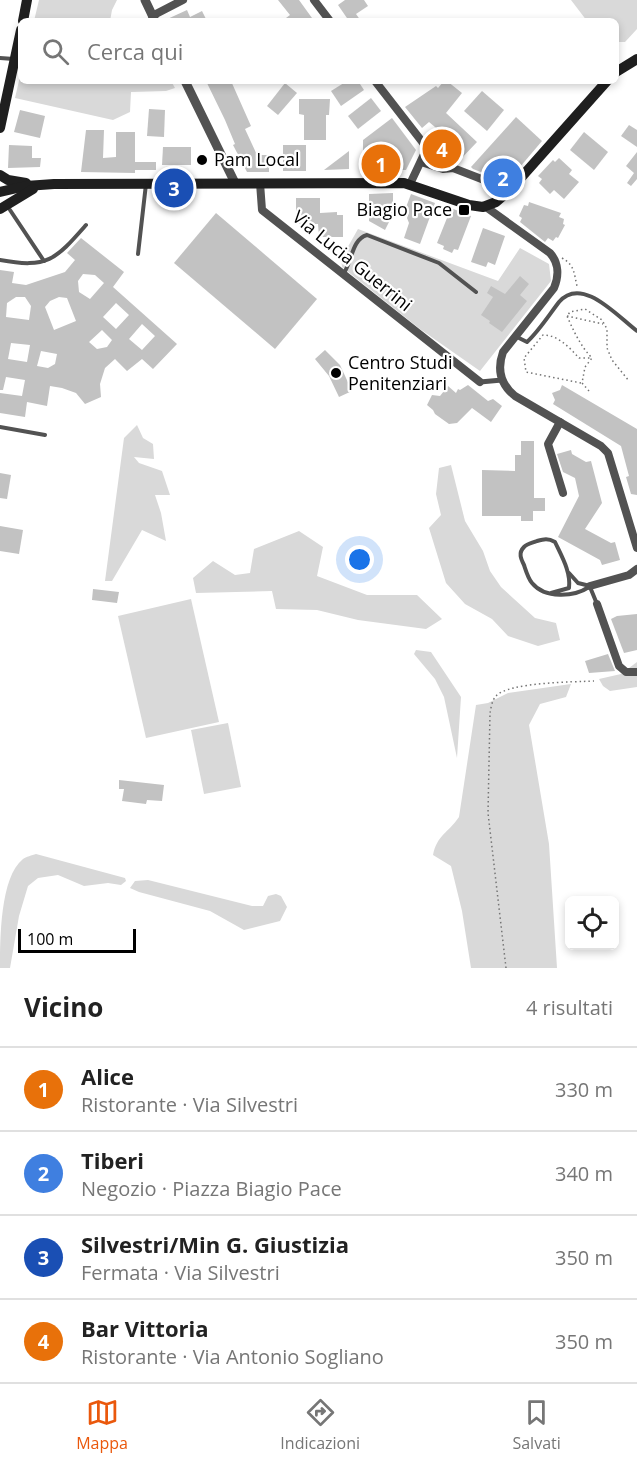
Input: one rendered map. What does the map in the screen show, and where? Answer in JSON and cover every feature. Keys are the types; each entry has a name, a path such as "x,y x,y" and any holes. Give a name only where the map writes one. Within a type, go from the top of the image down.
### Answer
{"main road":[{"path":"24,18 27,0"},
{"path":"0,127 18,44"},
{"path":"619,70 637,59"},
{"path":"0,192 41,185 410,184 469,205 486,207 510,190 604,84"},
{"path":"0,175 10,180 41,185"},
{"path":"5,210 21,195 41,185"}],"street":[{"path":"145,0 154,18 183,0"},
{"path":"314,0 328,18"},
{"path":"186,84 235,183"},
{"path":"377,84 427,148 410,184"},
{"path":"421,162 443,169 453,168 510,190"},
{"name":"Via Lucia Guerrini","path":"260,183 262,210 480,382"},
{"path":"486,207 550,253 556,262 557,275 554,288 502,355 500,368 502,380 515,396 601,446 608,453 637,548"},
{"path":"480,382 502,380"},
{"path":"560,422 549,440 548,447 563,493"},
{"path":"590,586 633,576 637,569"},
{"path":"597,604 619,666 624,671 635,673"}],"lane":[{"path":"0,58 15,59"},
{"path":"138,254 146,183"},
{"path":"5,210 44,261"},
{"path":"0,260 24,264 44,261 58,254 86,225"},
{"path":"344,273 350,264 357,241 363,236 372,236 439,263 476,292"},
{"path":"515,336 526,342 562,299 576,293 594,297 637,331"},
{"path":"0,427 45,435"},
{"path":"551,593 569,588 568,573 556,545 551,540 544,539 524,547 520,557 530,580 541,590 551,593 565,595 590,586"},
{"path":"568,573 578,583 590,586"},
{"path":"590,586 597,604"}],"path":[{"path":"567,261 574,270 577,288"},
{"path":"567,316 570,312 585,309 602,320 607,329 607,348 612,360 629,381"},
{"path":"567,316 604,324"},
{"path":"567,316 586,352 592,358"},
{"path":"589,392 582,383 526,372 524,358 546,334 565,344 579,358 592,358"},
{"path":"582,383 585,367 592,358"},
{"path":"506,968 488,813 490,713 493,701 502,692 526,685 594,681"}],"shaded area":[{"path":"39,0 117,0 111,18 35,18"},
{"path":"571,0 637,0 637,29 625,42 619,42 619,18 585,18"},
{"path":"18,84 173,84 175,88 166,91 131,92 130,112 113,120 15,98"},
{"path":"358,229 498,281 520,248 549,264 551,281 480,371 420,329 342,267 341,259"},
{"path":"137,425 143,438 153,444 154,459 134,457 139,463 162,471 170,495 155,495 166,541 142,530 112,581 105,581 124,438"},
{"path":"451,465 465,521 483,551 490,571 501,587 535,618 556,623 560,640 538,646 508,636 492,619 465,604 446,583 429,528 441,515 436,494 439,468"},
{"path":"299,531 323,547 317,576 367,595 417,595 442,619 426,629 358,620 317,610 276,609 272,591 196,593 193,578 213,561 235,575 250,573 254,549"},
{"path":"191,599 219,722 146,738 118,616"},
{"path":"416,650 431,652 461,697 457,758 444,697 435,679 414,654"},
{"path":"637,662 637,687 610,691 599,679 621,674"},
{"path":"571,684 566,697 540,704 529,725 549,844 557,968 471,968 462,911 451,866 433,855 440,838 459,817 476,705 488,703 508,693"},
{"path":"228,723 241,787 204,794 191,730"},
{"path":"36,854 125,878 126,881 121,885 108,883 84,886 58,875 38,878 28,886 19,916 10,968 0,968 3,910 10,880 15,868 23,859"},
{"path":"148,880 252,906 263,906 268,896 276,894 281,896 287,907 280,921 244,930 210,911 130,888 135,881"}],"building":[{"path":"278,0 299,0 312,18 286,18 290,15"},
{"path":"345,0 364,0 368,6 356,14 359,18 347,18 338,5"},
{"path":"187,10 190,17 202,11 206,18 170,18"},
{"path":"207,84 232,84 251,126 245,129 257,155 269,155 269,172 247,172 233,145 235,144"},
{"path":"284,84 297,93 278,115 267,106"},
{"path":"342,84 360,84 364,90 341,106 331,91"},
{"path":"441,84 451,84 462,93 446,113 477,142 457,163 432,140 441,132 429,122 422,128 405,107 436,86 438,88"},
{"path":"482,91 504,110 487,131 464,111"},
{"path":"371,98 381,111 358,129 348,116"},
{"path":"299,99 330,99 329,115 326,115 326,140 304,140 304,115 299,114"},
{"path":"149,109 165,110 164,137 147,136"},
{"path":"20,110 45,116 40,138 14,132"},
{"path":"516,117 542,141 507,182 473,169 471,167"},
{"path":"392,118 416,150 406,170 366,170 366,160 363,160 363,140"},
{"path":"629,125 637,130 637,147 621,136"},
{"path":"86,130 104,130 103,158 116,157 116,132 135,132 135,162 156,162 156,170 135,170 135,173 81,172"},
{"path":"584,132 608,152 594,170 570,150"},
{"path":"9,145 32,146 32,158 41,158 40,167 8,168"},
{"path":"283,145 306,145 306,171 283,171"},
{"path":"163,147 191,147 191,165 162,165"},
{"path":"349,151 349,169 324,170"},
{"path":"637,152 637,179 631,186 627,183 634,173 626,166"},
{"path":"559,158 572,170 569,174 579,182 564,199 554,190 550,194 539,183 542,179 538,176 553,160 555,162"},
{"path":"393,193 393,216 389,216 385,230 369,221 369,194"},
{"path":"411,194 435,203 420,244 404,238 409,223 407,218 409,212 405,210"},
{"path":"296,198 320,198 320,213 337,212 337,215 343,215 343,237 319,237 318,224 296,224"},
{"path":"529,202 561,213 559,217 564,219 563,224 565,225 558,238 556,237 553,241 548,238 545,242 520,222 522,218 519,216 524,205 528,206"},
{"path":"451,208 471,216 458,250 454,249 452,253 437,243"},
{"path":"216,213 317,299 275,349 174,263"},
{"path":"483,228 505,236 495,265 488,262 486,267 471,262"},
{"path":"81,238 124,272 113,287 177,344 153,369 142,359 127,371 115,359 105,368 100,384 101,397 85,404 76,393 50,386 47,406 27,402 25,417 0,413 0,393 22,396 25,380 6,377 3,390 0,390 0,270 14,272 12,283 26,285 65,272 75,260 67,253","holes":["83,274 95,275 104,283 90,299 79,292 78,281","16,297 25,297 31,306 29,320 6,317 7,303","59,297 67,298 76,321 54,330 45,307 50,301","116,303 129,315 116,329 103,317","142,324 155,336 142,350 129,339","102,330 112,340 107,347 97,349 89,342","11,343 30,345 27,362 8,359","41,351 57,354 55,364 48,368 37,366"]},
{"path":"520,276 529,284 520,295 527,301 502,332 481,315 493,297 487,293 491,286 505,294"},
{"name":"Centro Studi Penitenziari","path":"325,350 340,365 352,391 339,397 329,376 315,359"},
{"path":"468,385 488,401 493,399 502,406 491,422 472,408 457,423 449,424 427,405 432,395 440,396 448,386 456,393 458,389"},
{"path":"562,385 637,429 637,495 631,494 621,446 553,404 555,400 552,393 560,390"},
{"path":"521,441 534,441 534,498 545,498 545,511 533,511 533,521 521,521 521,516 482,516 482,470 515,471 515,455 521,455"},
{"path":"571,450 572,454 586,462 591,461 602,503 585,529 611,543 615,542 620,560 602,565 600,560 558,537 579,496 575,478 563,472 557,454"},
{"path":"0,473 11,475 7,499 0,498"},
{"path":"0,526 23,530 19,554 0,551"},
{"path":"93,589 119,592 117,603 92,600"},
{"path":"637,614 637,650 624,653 611,619 617,616"},
{"path":"608,654 615,671 589,673 585,661"},
{"path":"119,780 164,785 162,801 147,800 146,804 122,801 124,789 119,789"}],"place":[{"name":"Bar Vittoria","path":"442,149"},
{"name":"Pam Local","path":"202,160"},
{"name":"Alice","path":"381,164"},
{"name":"Tiberi","path":"503,178"},
{"name":"Silvestri/Min G. Giustizia","path":"174,188"},
{"name":"Biagio Pace","path":"464,210"},
{"name":"Centro Studi Penitenziari","path":"336,373"}]}
